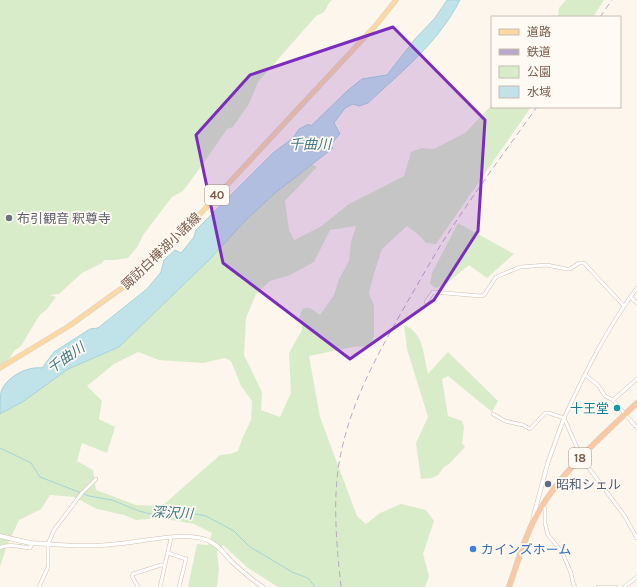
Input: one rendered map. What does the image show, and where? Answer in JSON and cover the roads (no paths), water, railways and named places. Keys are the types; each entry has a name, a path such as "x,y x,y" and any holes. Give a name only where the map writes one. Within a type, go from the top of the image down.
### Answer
{"highway":[{"name":"18","path":"510,587 533,522 543,505 562,478 581,457 637,403"}],"main road":[{"name":"諏訪白樺湖小諸線","path":"0,368 69,326 144,271 187,228 377,24 396,0"},
{"path":"0,536 32,544 48,544"}],"street":[{"path":"426,302 433,292 481,296 496,277 520,267 547,265 570,269 579,263 584,263 624,306"},
{"path":"533,522 532,518 549,456 564,418 595,354 624,306 637,288"},
{"path":"630,297 637,303"},
{"path":"585,375 598,385 605,396 614,400 637,428"},
{"path":"614,400 637,379"},
{"path":"493,414 505,421 523,425 530,429 545,413 564,418 581,457 624,515 637,538"},
{"path":"38,587 48,567 48,544 54,530 82,493 96,479"},
{"path":"538,498 545,509 545,523 548,535 562,552 571,573 573,583 576,587"},
{"path":"48,544 93,546 193,537 208,540 219,547 246,575 263,587"},
{"path":"160,587 171,538"},
{"path":"0,548 3,546 9,546 30,548 32,544"},
{"path":"168,553 186,558 179,587"},
{"path":"138,587 132,576 133,574 164,565"},
{"path":"624,587 637,577"},
{"path":"598,587 616,587"}],"water":[{"name":"千曲川","path":"447,0 460,0 441,30 418,56 368,103 359,106 353,104 345,108 334,123 340,134 330,145 333,148 275,193 245,221 210,259 119,347 68,369 24,401 0,414 1,392 12,377 30,369 42,368 54,352 90,329 98,328 147,289 161,272 164,260 175,250 181,253 194,237 196,230 273,153 293,138 299,129 309,124 311,126 347,91 362,79 387,75 415,39 435,18"}],"waterway":[{"name":"深沢川","path":"0,448 31,463 40,477 89,496 112,500 139,511 151,514 190,513 206,516 234,531 250,547 292,572 308,578 315,587"}],"railway":[{"path":"601,16 612,0"},
{"path":"341,587 336,528 338,470 342,447 355,405 383,345 441,245 536,108"}],"place":[{"name":"布引観音 釈尊寺","path":"9,218"},
{"name":"十王堂","path":"617,408"},
{"name":"昭和シェル","path":"548,484"},
{"name":"カインズホーム","path":"473,549"}]}
